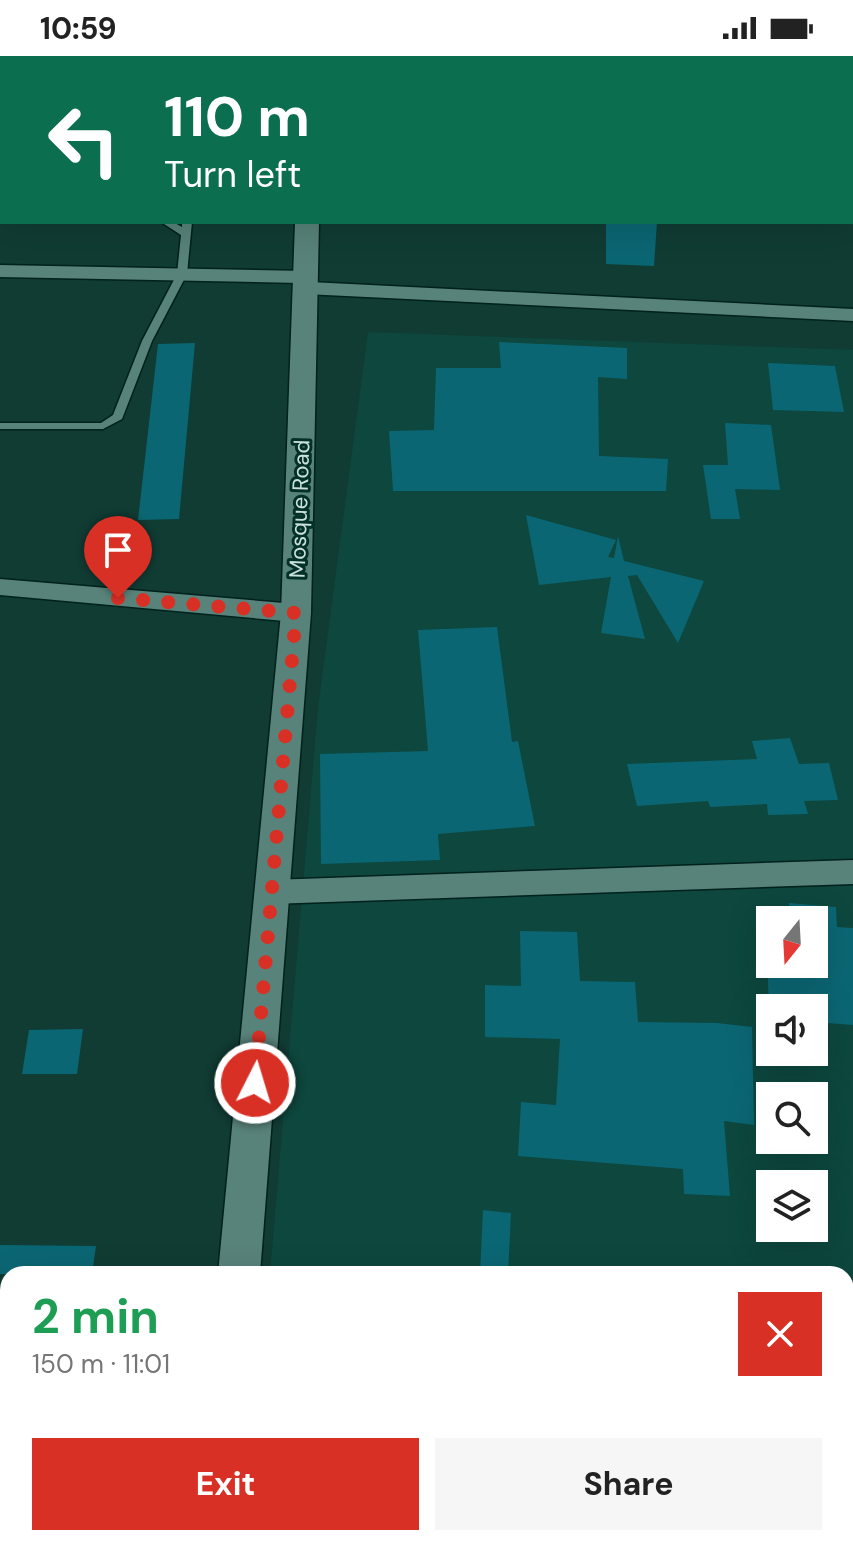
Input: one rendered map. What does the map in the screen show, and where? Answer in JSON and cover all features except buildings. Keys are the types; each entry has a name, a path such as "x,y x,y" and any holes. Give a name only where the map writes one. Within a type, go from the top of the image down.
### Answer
{"street":[{"name":"Mosque Road","path":"240,1266 296,613 307,224"},
{"path":"0,271 182,274 853,315"},
{"path":"0,587 296,613"},
{"path":"270,892 853,872"}],"lane":[{"path":"0,426 32,428 112,423 118,417 147,341 182,274 187,228"}],"shaded area":[{"path":"368,332 853,350 853,1266 271,1266 318,708"}],"route":[{"path":"118,598 296,613 255,1083"}]}
